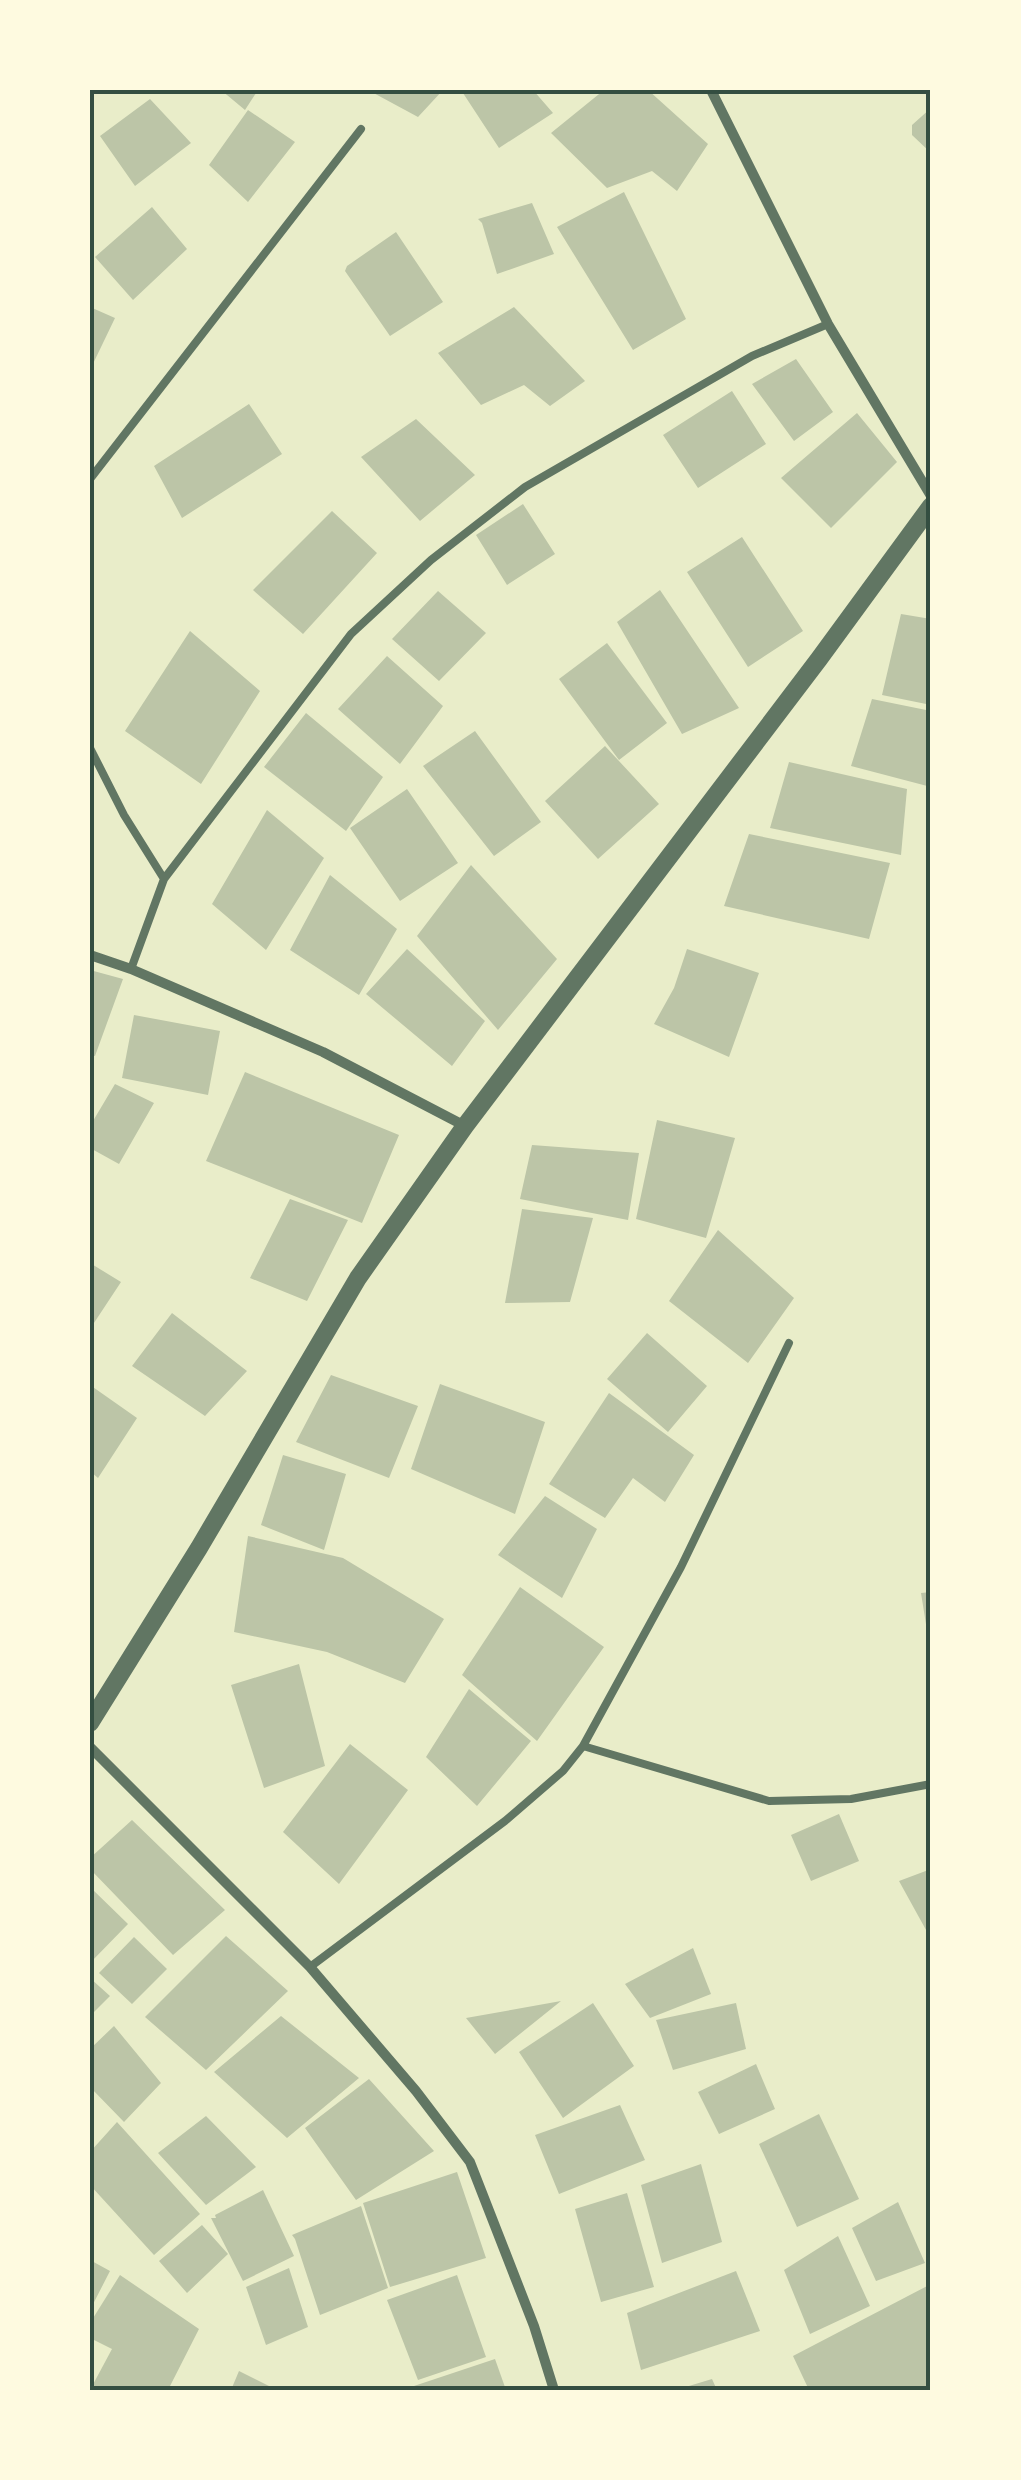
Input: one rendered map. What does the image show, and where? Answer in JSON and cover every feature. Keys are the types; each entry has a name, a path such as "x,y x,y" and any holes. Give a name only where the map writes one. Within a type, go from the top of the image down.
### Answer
{"street":[{"path":"711,90 828,324 931,496"},
{"path":"90,1723 199,1548 358,1278 465,1126 931,506"},
{"path":"90,955 324,1052 465,1126"},
{"path":"90,1747 310,1967 470,2162 534,2326 554,2390"}],"lane":[{"path":"90,480 360,129"},
{"path":"131,970 164,879 351,634 431,560 525,487 752,356 828,324"},
{"path":"90,748 124,815 164,879"},
{"path":"310,1967 505,1821 563,1770 582,1746 681,1567 789,1342"},
{"path":"582,1746 770,1801 851,1799 931,1784"}],"building":[{"path":"221,90 258,90 245,110"},
{"path":"368,90 443,90 418,117"},
{"path":"461,90 533,90 553,113 499,148"},
{"path":"604,90 648,90 708,144 677,191 652,171 607,188 551,133"},
{"path":"150,99 191,143 135,186 100,136"},
{"path":"931,108 931,153 912,135 912,125"},
{"path":"248,110 295,142 248,202 209,165"},
{"path":"624,192 686,319 633,350 557,227"},
{"path":"532,203 554,254 497,274 478,219"},
{"path":"152,207 187,249 133,300 95,257"},
{"path":"396,232 443,302 390,336 345,271"},
{"path":"90,307 115,318 90,370"},
{"path":"514,307 585,381 550,406 524,385 481,405 438,353"},
{"path":"796,359 833,412 794,441 752,384"},
{"path":"732,391 766,444 698,488 663,435"},
{"path":"249,404 282,454 182,518 154,466"},
{"path":"857,413 897,462 831,528 781,478"},
{"path":"416,419 475,475 420,521 361,457"},
{"path":"523,504 555,554 507,585 476,535"},
{"path":"332,511 377,553 303,634 253,590"},
{"path":"742,537 803,631 748,667 687,572"},
{"path":"660,590 739,708 682,734 617,622"},
{"path":"438,591 486,633 439,681 392,639"},
{"path":"901,614 931,619 931,705 882,695"},
{"path":"190,631 260,691 201,784 125,731"},
{"path":"607,643 667,723 619,760 559,679"},
{"path":"387,656 443,706 400,764 338,709"},
{"path":"872,699 931,711 931,787 851,766"},
{"path":"306,713 383,777 346,831 264,767"},
{"path":"475,731 541,822 494,856 423,766"},
{"path":"605,746 659,804 598,859 545,801"},
{"path":"789,762 907,789 901,855 770,828"},
{"path":"407,789 458,863 400,901 350,828"},
{"path":"267,810 324,858 266,950 212,904"},
{"path":"749,834 890,863 869,939 724,906"},
{"path":"471,865 557,959 498,1030 417,936"},
{"path":"330,875 397,929 359,995 290,950"},
{"path":"407,949 485,1021 452,1066 366,994"},
{"path":"687,949 759,973 729,1057 654,1024 674,988"},
{"path":"90,970 123,979 95,1056 90,1055"},
{"path":"134,1015 220,1031 208,1095 122,1078"},
{"path":"245,1072 399,1135 362,1223 206,1161"},
{"path":"115,1084 154,1103 119,1164 90,1148 90,1126"},
{"path":"657,1120 735,1138 706,1238 636,1219"},
{"path":"532,1145 639,1153 628,1220 520,1199"},
{"path":"290,1199 348,1220 307,1301 250,1278"},
{"path":"522,1209 593,1218 570,1302 505,1303"},
{"path":"718,1230 794,1298 748,1363 669,1301"},
{"path":"90,1263 121,1282 90,1329"},
{"path":"172,1313 247,1371 205,1416 132,1366"},
{"path":"647,1333 707,1386 668,1432 607,1379"},
{"path":"331,1375 418,1406 389,1478 296,1442"},
{"path":"440,1384 545,1422 515,1514 411,1469"},
{"path":"90,1385 137,1418 98,1478 90,1471"},
{"path":"609,1393 694,1455 665,1502 633,1478 605,1518 549,1484"},
{"path":"283,1455 346,1474 324,1550 261,1525"},
{"path":"545,1496 597,1529 562,1598 498,1555"},
{"path":"248,1536 343,1558 444,1619 405,1683 327,1652 234,1632"},
{"path":"520,1587 604,1647 537,1741 462,1675"},
{"path":"931,1592 931,1643 929,1643 921,1593"},
{"path":"299,1664 325,1766 264,1788 231,1685"},
{"path":"469,1689 531,1741 477,1806 426,1757"},
{"path":"350,1744 408,1790 339,1884 283,1832"},
{"path":"839,1814 859,1861 811,1881 791,1835"},
{"path":"132,1820 225,1910 173,1955 90,1869 90,1858"},
{"path":"931,1869 931,1939 899,1881"},
{"path":"90,1887 128,1924 90,1963"},
{"path":"226,1936 288,1991 206,2070 145,2017"},
{"path":"134,1937 167,1969 132,2004 99,1973"},
{"path":"693,1948 711,1994 650,2018 625,1984"},
{"path":"90,1978 110,1996 90,2016"},
{"path":"561,2001 495,2054 466,2018"},
{"path":"593,2003 634,2066 563,2118 519,2052"},
{"path":"736,2003 746,2049 673,2070 656,2020"},
{"path":"281,2016 359,2078 287,2138 214,2072"},
{"path":"114,2026 161,2083 124,2122 90,2087 90,2049"},
{"path":"756,2064 775,2109 719,2134 698,2092"},
{"path":"369,2079 434,2151 356,2200 305,2128"},
{"path":"620,2105 645,2160 559,2194 535,2135"},
{"path":"819,2114 859,2199 797,2227 759,2144"},
{"path":"206,2116 256,2167 206,2205 158,2153"},
{"path":"117,2122 200,2214 154,2255 90,2185 90,2152"},
{"path":"701,2164 722,2242 662,2263 641,2185"},
{"path":"457,2172 486,2258 390,2287 363,2203"},
{"path":"263,2190 294,2256 243,2281 211,2218"},
{"path":"627,2193 654,2287 601,2302 575,2209"},
{"path":"898,2202 925,2263 876,2281 852,2228"},
{"path":"361,2206 388,2288 320,2315 292,2235"},
{"path":"202,2225 228,2254 187,2293 159,2261"},
{"path":"838,2236 870,2306 810,2334 784,2270"},
{"path":"90,2260 110,2271 90,2310"},
{"path":"289,2268 308,2327 266,2345 246,2287"},
{"path":"736,2271 760,2331 641,2370 627,2313"},
{"path":"120,2275 199,2329 168,2390 90,2390 112,2349 90,2338 90,2323"},
{"path":"457,2275 486,2357 418,2380 387,2300"},
{"path":"931,2284 931,2390 809,2390 793,2356"},
{"path":"495,2359 506,2390 405,2390 405,2389"},
{"path":"239,2371 277,2390 231,2390"},
{"path":"712,2379 717,2390 679,2390 679,2389"}]}
